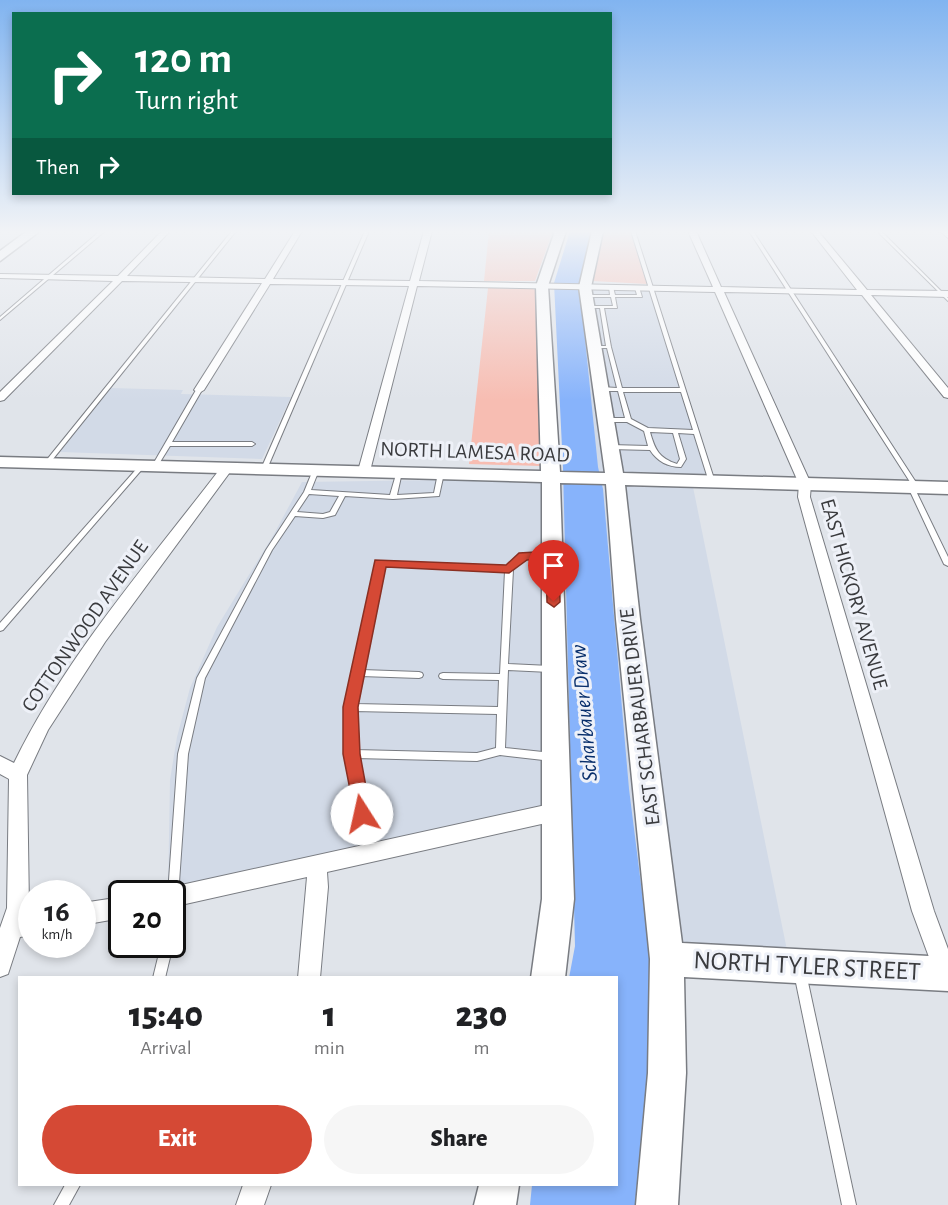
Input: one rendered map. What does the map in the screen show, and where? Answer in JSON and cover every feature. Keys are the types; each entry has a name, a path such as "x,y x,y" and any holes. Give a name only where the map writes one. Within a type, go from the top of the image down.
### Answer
{"main road":[{"path":"542,287 553,477 555,812 558,899 548,976"},
{"name":"EAST SCHARBAUER DRIVE","path":"591,287 590,299 602,347 601,389 610,447 610,479 667,959 667,1073 657,1205"},
{"name":"NORTH LAMESA ROAD","path":"0,462 610,479 680,473 712,482 948,488"},
{"name":"NORTH TYLER STREET","path":"667,959 947,975"},
{"path":"495,1205 499,1186"}],"street":[{"path":"0,398 112,287"},
{"path":"199,390 263,287"},
{"path":"364,471 414,287"},
{"path":"547,287 590,299 612,292 637,288 864,292 946,296"},
{"name":"EAST HICKORY AVENUE","path":"717,287 805,484 804,497 923,911 947,975"},
{"path":"860,287 948,395"},
{"name":"COTTONWOOD AVENUE","path":"18,880 18,775 41,726 99,638 227,468"},
{"path":"0,764 18,775"},
{"path":"186,898 316,865 555,812"},
{"path":"309,976 318,887 316,865"},
{"name":"COTTONWOOD AVENUE","path":"0,966 18,931"},
{"path":"250,1205 257,1186"}],"lane":[{"path":"0,319 39,287"},
{"path":"47,463 189,287"},
{"path":"264,469 342,287"},
{"path":"787,287 913,487 948,564"},
{"path":"651,288 712,482"},
{"path":"590,299 615,307 612,292"},
{"path":"602,347 620,390 628,420"},
{"path":"601,389 682,390"},
{"path":"0,628 168,444 199,390"},
{"path":"606,420 628,420 647,430 696,432"},
{"path":"647,430 651,448 662,462 680,473 683,459 675,431"},
{"path":"168,444 252,444"},
{"path":"610,447 651,448"},
{"path":"174,880 183,754 201,678 264,559 307,492 316,470"},
{"path":"393,497 399,472"},
{"path":"307,492 393,497 437,495 441,474"},
{"path":"293,514 323,516 333,514 344,494"},
{"path":"369,854 351,754 350,707 380,563 509,569 524,556 553,555"},
{"path":"500,751 509,569"},
{"path":"504,667 555,669"},
{"path":"357,673 419,675"},
{"path":"442,676 503,677"},
{"path":"350,707 502,711"},
{"path":"351,754 477,757 500,751 556,757"},
{"path":"159,976 164,958"},
{"path":"798,966 849,1205"},
{"path":"61,1205 72,1186"}],"shaded area":[{"path":"564,287 650,288 708,482 692,482 790,965 614,957 602,790 325,860 186,889 186,880 168,880 170,780 177,737 190,688 217,627 274,534 302,482 578,478"},
{"path":"488,288 533,289 539,292 543,464 540,466 469,464"},
{"path":"111,388 183,390 181,394 291,397 262,459 60,452"}],"water":[{"name":"Scharbauer Draw","path":"554,287 581,287 598,467 603,489 629,789 655,996 635,1205 530,1205 532,1186 618,1186 618,976 569,976 575,946 563,468"}],"route":[{"path":"362,814 351,754 350,707 380,563 509,569 524,556 553,555 554,602"}]}
